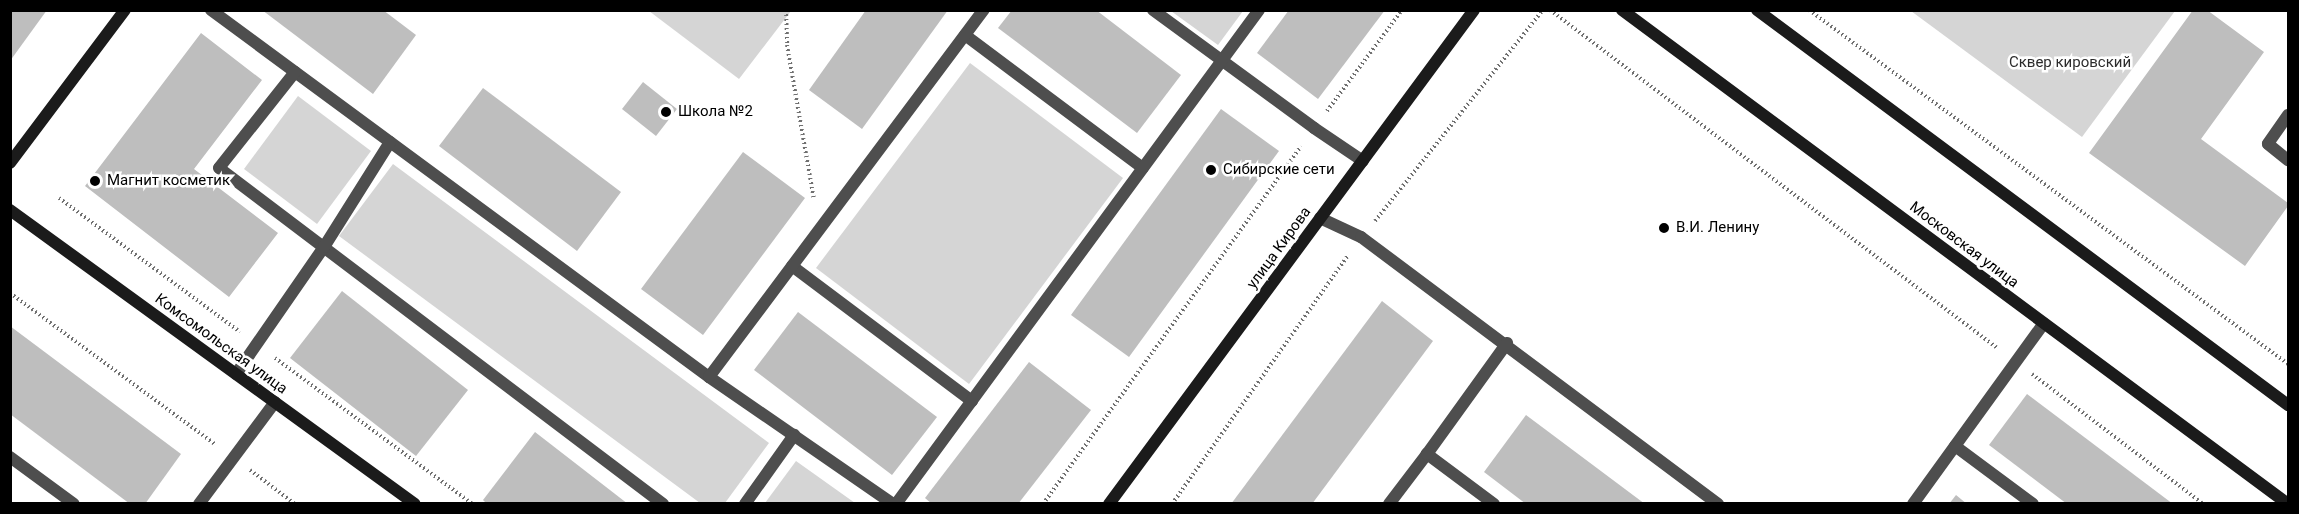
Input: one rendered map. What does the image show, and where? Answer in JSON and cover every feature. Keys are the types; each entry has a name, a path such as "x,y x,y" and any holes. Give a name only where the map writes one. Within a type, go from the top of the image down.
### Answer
{"main road":[{"path":"10,163 125,10"},
{"name":"улица Кирова","path":"1109,504 1474,10"},
{"name":"Московская улица","path":"1622,10 2288,504"},
{"path":"1758,10 2289,405"},
{"name":"Комсомольская улица","path":"10,210 415,504"}],"lane":[{"path":"211,10 709,376 894,504 1259,10"},
{"path":"709,376 984,10"},
{"path":"1153,10 1314,128 1363,161"},
{"path":"965,35 1143,168"},
{"path":"295,72 219,168 663,504"},
{"path":"2289,115 2268,144 2289,160"},
{"path":"236,374 324,247 390,142"},
{"path":"1320,218 1361,237 1507,343 1718,504"},
{"path":"792,266 972,401"},
{"path":"1913,504 2044,323"},
{"path":"1389,504 1507,343"},
{"path":"199,504 275,402"},
{"path":"745,504 794,435"},
{"path":"1955,446 2033,504"},
{"path":"1427,454 1494,504"},
{"path":"10,457 74,504"}],"path":[{"path":"786,10 787,45 819,230"},
{"path":"1043,504 1314,128 1402,10"},
{"path":"1550,10 2203,504"},
{"path":"1809,10 2289,364"},
{"path":"10,293 295,504"}],"green space":[{"path":"649,11 791,11 739,79"},
{"path":"1171,11 1243,11 1218,45"},
{"name":"Сквер кировский","path":"1911,11 2175,11 2082,137"},
{"path":"970,63 1123,178 969,384 816,268"},
{"path":"298,96 371,151 317,224 244,169"},
{"path":"393,164 769,443 725,503 700,503 339,236"},
{"path":"796,461 855,503 765,503"}],"building":[{"path":"10,10 47,10 10,61"},
{"path":"262,10 383,10 416,35 373,94"},
{"path":"866,10 948,10 862,129 809,90"},
{"path":"1012,10 1096,10 1181,75 1137,133 998,28"},
{"path":"1289,10 1385,10 1318,99 1257,53"},
{"path":"2193,10 2207,10 2264,52 2201,139 2288,203 2245,266 2089,153"},
{"path":"201,33 262,80 194,169 278,233 229,297 85,186"},
{"path":"643,82 677,109 656,136 622,109"},
{"path":"483,88 621,192 577,251 439,146"},
{"path":"1221,109 1279,151 1129,357 1071,315"},
{"path":"743,152 805,198 703,335 641,289"},
{"path":"342,291 468,390 416,456 290,358"},
{"path":"1382,301 1433,341 1312,504 1231,504"},
{"path":"798,312 937,417 892,475 754,370"},
{"path":"10,326 181,454 145,504 130,504 10,414"},
{"path":"1029,362 1091,410 1018,504 932,504 925,498"},
{"path":"2027,394 2173,504 2067,504 1989,445"},
{"path":"1526,415 1645,504 1526,504 1484,472"},
{"path":"535,432 628,504 487,504 483,500"},
{"path":"1956,495 1967,504 1949,504"}],"place":[{"name":"Школа №2","path":"666,112"},
{"name":"Сибирские сети","path":"1211,170"},
{"name":"Магнит косметик","path":"95,181"},
{"name":"В.И. Ленину","path":"1664,228"}]}
